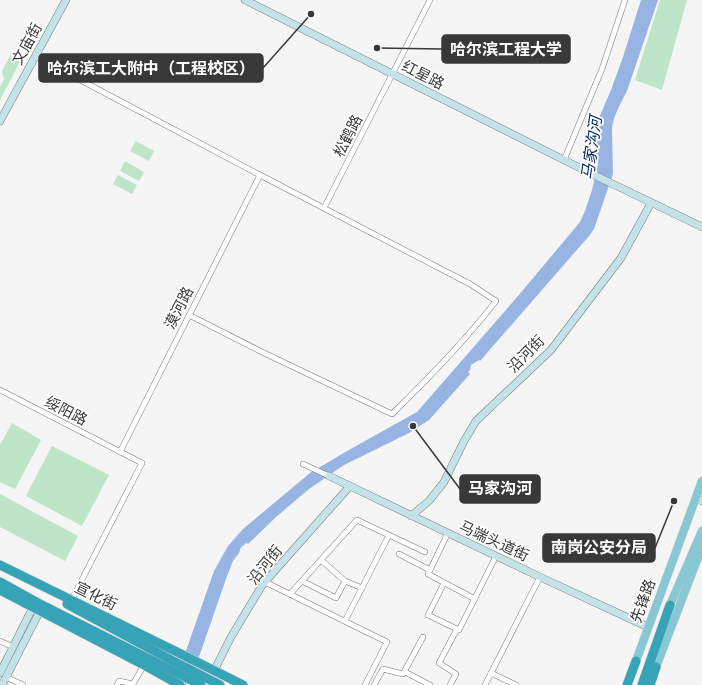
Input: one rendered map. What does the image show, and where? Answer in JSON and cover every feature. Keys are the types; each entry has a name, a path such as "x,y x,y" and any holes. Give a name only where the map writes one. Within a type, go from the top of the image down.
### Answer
{"highway":[{"name":"宣化街","path":"0,565 70,602 214,671"},
{"path":"0,565 51,596"},
{"path":"0,571 51,596 70,602 201,685"},
{"path":"0,588 180,685"},
{"path":"643,682 670,605"},
{"path":"37,607 220,685"},
{"name":"先锋路","path":"627,685 636,661"},
{"path":"650,685 656,667"},
{"path":"214,671 243,685"}],"main road":[{"name":"先锋路","path":"636,661 648,626 699,500 702,481"},
{"path":"670,605 702,531"},
{"path":"656,667 697,560 702,542"}],"street":[{"name":"文庙街","path":"0,121 66,0"},
{"name":"红星路","path":"244,0 590,173 702,227"},
{"name":"松鹤路","path":"324,208 430,0"},
{"path":"564,160 602,69 625,0"},
{"path":"35,56 470,284 496,301 474,329 423,384 392,414 262,352 189,315"},
{"name":"漠河路","path":"120,452 260,175"},
{"name":"沿河街","path":"411,516 429,501 444,482 463,443 476,421 550,350 621,258 651,203"},
{"name":"绥阳路","path":"0,390 142,463 70,602"},
{"path":"303,464 329,476"},
{"name":"马端头道街","path":"329,476 540,577 648,626"},
{"name":"沿河街","path":"214,671 231,638 265,582 350,486"},
{"path":"290,594 357,520 425,552"},
{"path":"448,533 428,574 475,599"},
{"path":"345,622 389,535"},
{"path":"399,554 430,570"},
{"path":"450,685 456,674 439,663 457,629 459,630 496,556"},
{"path":"321,560 345,581 362,588"},
{"path":"485,685 540,577"},
{"path":"302,581 336,598 345,581"},
{"path":"265,582 387,642 365,685"},
{"path":"444,583 428,614 457,629"},
{"path":"2,685 3,675 13,647 37,607"},
{"path":"3,675 37,607"},
{"path":"405,672 423,637"},
{"path":"0,641 13,647"},
{"path":"117,685 119,681 133,684 144,665"},
{"path":"374,685 383,669 403,674 405,672 430,685"},
{"path":"491,672 516,685"},
{"path":"3,675 23,685"}],"green space":[{"path":"660,0 687,0 662,90 635,80"},
{"path":"16,55 22,58 0,100 0,87 4,79 2,71 10,56 14,58"},
{"path":"136,141 154,151 149,161 130,151"},
{"path":"125,161 144,172 139,181 120,171"},
{"path":"118,175 137,185 132,194 113,184"},
{"path":"12,423 41,440 15,489 0,482 0,445"},
{"path":"52,446 109,475 82,526 26,496"},
{"path":"0,494 78,536 65,561 0,527"}],"water":[{"path":"641,0 658,0 627,91 614,119 612,129 613,174 594,229 480,361 479,360 471,365 468,372 470,374 429,420 409,433 344,465 309,489 276,517 248,544 246,543 241,547 227,576 200,654 186,685 174,685 214,571 228,546 243,529 310,473 417,412 580,222 592,190 598,164 596,130 598,120 623,57"}],"place":[{"name":"哈尔滨工大附中（工程校区）","path":"311,14"},
{"name":"哈尔滨工程大学","path":"377,48"},
{"name":"马家沟河","path":"413,426"},
{"name":"南岗公安分局","path":"674,501"}]}
